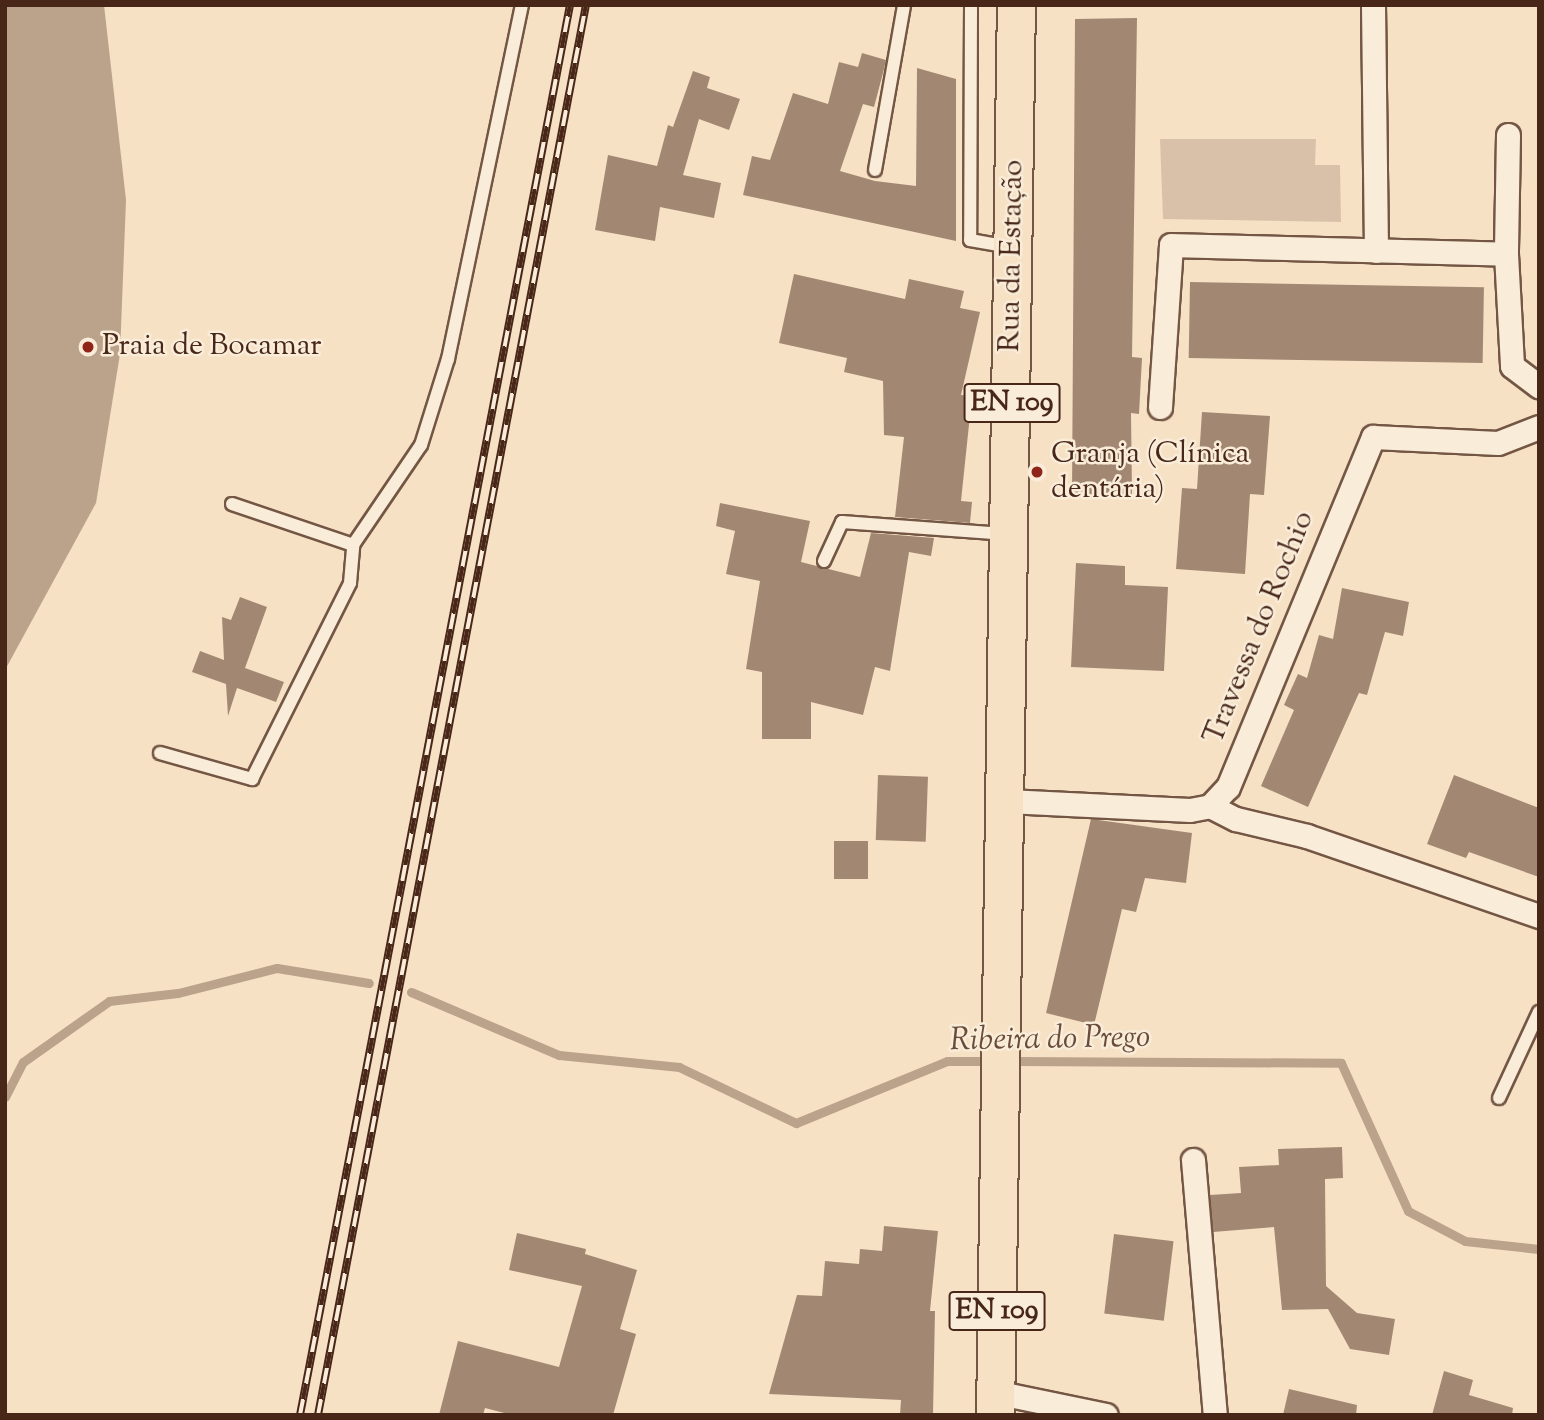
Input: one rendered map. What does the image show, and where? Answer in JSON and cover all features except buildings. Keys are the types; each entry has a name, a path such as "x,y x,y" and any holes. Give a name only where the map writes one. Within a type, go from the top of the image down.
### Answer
{"main road":[{"name":"Rua da Estação","path":"1007,801 1016,5"},
{"name":"EN 109","path":"995,1403 1007,801"}],"street":[{"path":"1373,5 1376,251"},
{"path":"1508,135 1506,254 1512,366 1539,386"},
{"path":"1160,407 1171,245 1506,254"},
{"name":"Travessa do Rochio","path":"1210,806 1228,788 1373,438 1498,443 1539,427"},
{"path":"1007,801 1190,810 1210,806 1236,820 1307,836 1539,916"},
{"path":"1193,1160 1215,1415"},
{"path":"995,1403 1106,1415"}],"lane":[{"path":"160,752 252,779 350,583 353,545 421,444 448,359 522,5"},
{"path":"875,170 904,5"},
{"path":"971,5 970,240 1014,247"},
{"path":"232,504 353,545"},
{"path":"824,561 842,522 1011,534"},
{"path":"1499,1098 1539,1012"}],"shaded area":[{"path":"5,5 104,5 126,200 120,354 96,503 5,670"},
{"path":"1160,139 1316,139 1315,165 1340,165 1341,222 1163,219"}],"waterway":[{"name":"Ribeira do Prego","path":"5,1097 23,1062 109,1001 178,993 277,968 369,983"},
{"name":"Ribeira do Prego","path":"411,992 559,1055 679,1067 796,1123 947,1061 993,1061"},
{"name":"Ribeira do Prego","path":"1007,1061 1341,1063 1408,1211 1465,1241 1539,1249"}],"railway":[{"path":"300,1415 570,5"},
{"path":"318,1415 586,5"}],"place":[{"name":"Praia de Bocamar","path":"88,347"},
{"name":"Granja (Clínica dentária)","path":"1037,472"}]}
